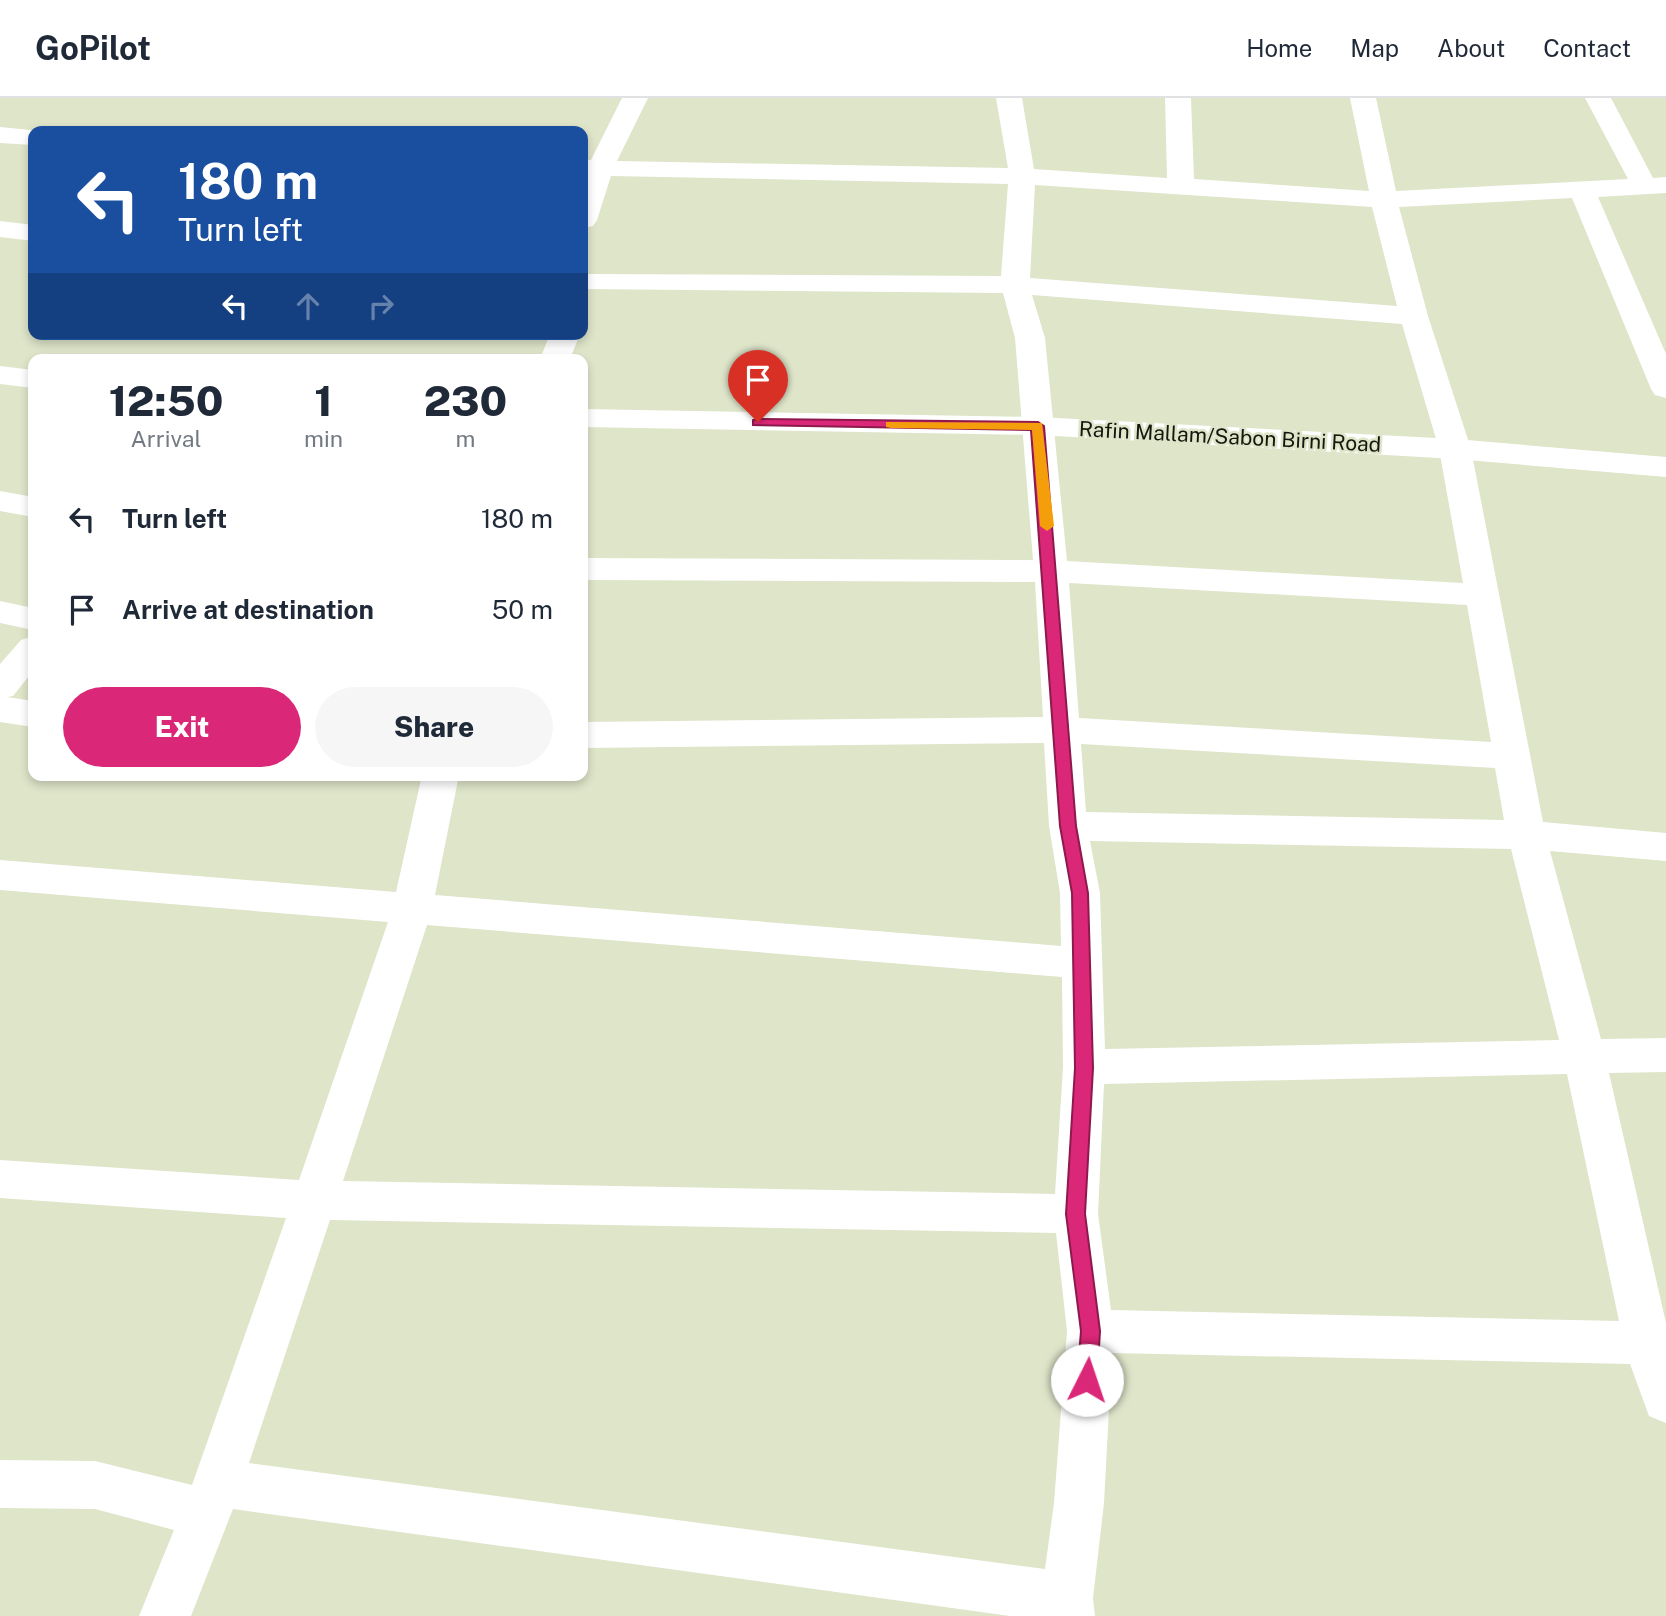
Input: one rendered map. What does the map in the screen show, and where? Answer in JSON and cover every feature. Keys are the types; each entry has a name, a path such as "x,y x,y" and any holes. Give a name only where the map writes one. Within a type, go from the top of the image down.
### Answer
{"street":[{"path":"588,191 592,168 635,98"},
{"path":"0,1484 95,1485 212,1498 1068,1607 1079,1503 1090,1331 1076,1214 1084,1068 1080,893 1068,826 1051,571 1030,338 1015,285 1022,176 1009,98"},
{"path":"1178,98 1181,187"},
{"path":"1363,98 1384,200 1414,316 1455,449 1509,756 1526,835 1584,1054 1647,1343 1666,1400"},
{"path":"592,168 1022,176 1384,200 1583,192 1656,186 1598,98"},
{"path":"0,135 28,137"},
{"path":"1583,192 1666,389"},
{"path":"0,229 28,232"},
{"path":"588,285 1015,285 1414,316"},
{"path":"0,375 28,378"},
{"name":"Rafin Mallam/Sabon Birni Road","path":"588,418 1038,426 1455,449 1666,467"},
{"path":"0,501 28,506"},
{"path":"588,569 1051,571 1482,596"},
{"path":"0,612 28,618"},
{"path":"0,687 28,654"},
{"path":"0,709 28,713"},
{"path":"588,735 1060,730 1509,756"},
{"path":"165,1616 212,1498 412,911 440,781"},
{"path":"1068,826 1526,835 1666,847"},
{"path":"0,875 412,911 1080,963"},
{"path":"1084,1068 1584,1054 1666,1055"},
{"path":"0,1179 312,1200 1076,1214"},
{"path":"1090,1331 1647,1343"}],"slow traffic":[{"path":"891,424 1038,426 1047,526"}],"route":[{"path":"758,422 1038,426 1051,571 1068,826 1080,893 1084,1068 1076,1214 1090,1331 1087,1380"}]}
